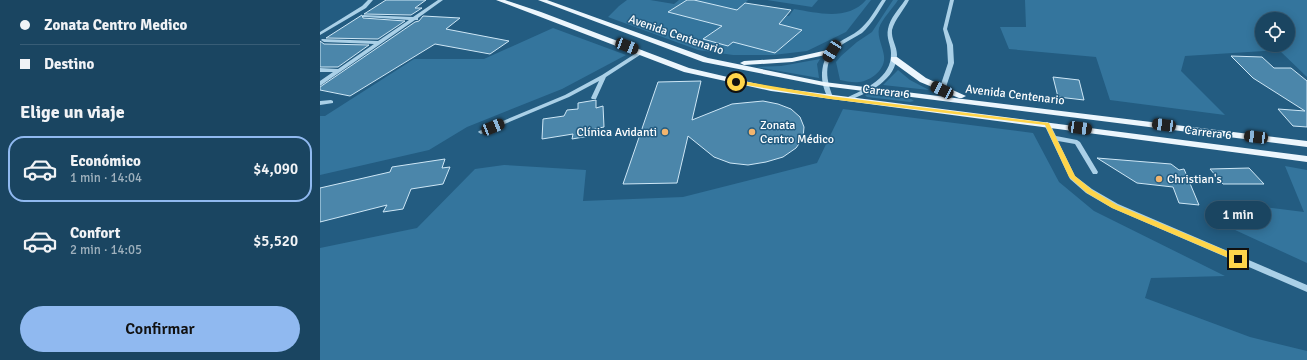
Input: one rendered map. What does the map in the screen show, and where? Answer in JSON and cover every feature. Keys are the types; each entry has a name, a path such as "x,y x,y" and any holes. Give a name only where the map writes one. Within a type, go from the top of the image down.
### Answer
{"main road":[{"name":"Carrera 6","path":"499,0 539,13 687,70 724,80 771,89 830,97 1307,158"},
{"name":"Avenida Centenario","path":"541,0 706,60 824,84 1307,144"},
{"path":"706,60 726,63 771,62 792,60 832,51"},
{"path":"894,59 923,80 942,90 991,104"}],"street":[{"path":"320,34 364,7 370,0"},
{"path":"320,84 416,19 441,0"},
{"path":"830,97 824,84 823,72 826,61 832,51 867,25 884,0"},
{"path":"848,99 868,90 890,70 894,59 894,52 889,36 890,28 907,0"},
{"path":"942,90 951,63 950,45 945,29 952,0"},
{"path":"365,16 416,19"},
{"path":"324,40 380,43"},
{"path":"481,132 567,96 604,76 641,52"},
{"path":"320,70 338,71"},
{"path":"594,98 604,76"},
{"path":"320,103 331,102"},
{"path":"1047,124 1072,177 1089,191 1115,206 1307,289"},
{"path":"1054,138 1078,142 1095,172"}],"shaded area":[{"path":"627,0 650,0 674,4 679,0 748,0 740,8 789,16 794,9 832,14 842,13 859,7 866,0 871,0 846,32 807,51 773,55 733,55 698,50 608,17"},
{"path":"767,0 818,0 812,7"},
{"path":"893,0 898,0 885,17 879,28 879,35 884,56 883,65 880,70 873,77 864,81 854,82 840,80 836,62 857,42 872,32"},
{"path":"1025,0 1307,0 1307,77 1281,52 1295,52 1295,12 1255,12 1255,52 1185,56 1181,71 1225,115 1110,100 1096,57 1009,49 1000,27 1026,27"},
{"path":"553,28 626,55 562,89 467,127 429,150 320,175 320,116 325,116 414,59 484,59"},
{"path":"820,59 817,64 819,78 756,67 781,66"},
{"path":"898,70 910,80 929,90 883,85"},
{"path":"868,94 911,99 914,101 910,102 867,97 865,95"},
{"path":"843,109 1033,133 1059,182 1094,211 1225,276 1151,278 1145,298 1250,337 1307,351 1307,360 320,360 320,248 417,228 475,169 504,165 586,170 583,201 683,197 817,163"},
{"path":"1285,166 1307,170 1307,263 1209,218 1240,204 1304,212"}],"building":[{"path":"386,0 426,0 415,8 422,8 411,15 364,14"},
{"path":"687,0 694,0 737,10 745,3 791,10 779,24 802,30 775,53 733,42 728,46 703,39 722,26 668,12"},
{"path":"362,15 363,18 405,21 378,39 326,38"},
{"path":"423,16 460,18 446,29 509,41 490,54 435,44 350,96 320,90 320,87 415,22 419,21"},
{"path":"320,41 324,44 369,45 338,67 320,67"},
{"path":"1231,56 1262,57 1274,68 1291,68 1307,81 1307,127 1293,126 1278,109 1305,111 1253,78"},
{"path":"1053,77 1079,80 1084,100 1058,97"},
{"path":"701,81 692,120 732,104 763,101 778,104 791,109 800,117 804,127 803,138 796,148 783,157 748,165 730,163 714,157 688,136 677,183 623,184 658,82"},
{"path":"596,100 596,108 603,106 604,127 594,129 595,135 572,139 573,134 542,139 543,119 564,116 567,110 578,109 578,103"},
{"name":"Christian's","path":"1097,158 1171,164 1179,170 1184,169 1199,205 1179,203 1173,187 1137,183"},
{"path":"445,159 442,168 450,167 443,184 411,189 403,209 383,212 387,205 320,222 320,188 390,172 392,167"},
{"path":"1249,168 1264,184 1223,184 1210,169"}],"place":[{"name":"Clínica Avidanti","path":"665,132"},
{"name":"Zonata Centro Médico","path":"752,132"},
{"name":"Christian's","path":"1159,179"}],"route":[{"path":"736,82 771,89 830,97 1047,124 1072,177 1089,191 1115,206 1238,259"}]}
